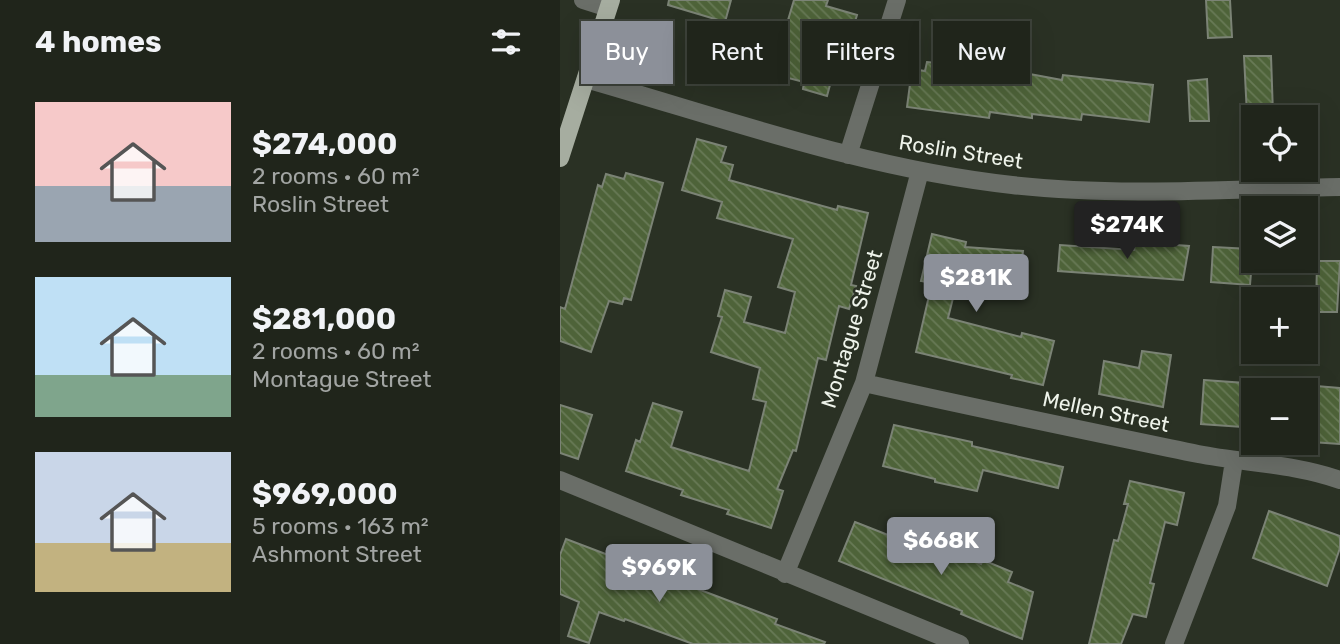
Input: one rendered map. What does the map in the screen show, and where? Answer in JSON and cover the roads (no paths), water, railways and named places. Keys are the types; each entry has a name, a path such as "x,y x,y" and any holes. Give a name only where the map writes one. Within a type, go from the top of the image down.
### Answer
{"main road":[{"path":"605,21 610,4"},
{"path":"560,158 584,84"}],"street":[{"path":"583,0 610,4"},
{"path":"848,155 897,0"},
{"name":"Roslin Street","path":"603,84 848,155 920,171 1013,185 1133,191 1340,187"},
{"name":"Montague Street","path":"785,574 864,383 920,171"},
{"name":"Mellen Street","path":"864,383 973,408 1234,461 1286,467 1340,480"},
{"path":"1174,644 1227,506 1234,461"},
{"path":"560,480 960,644"}]}
